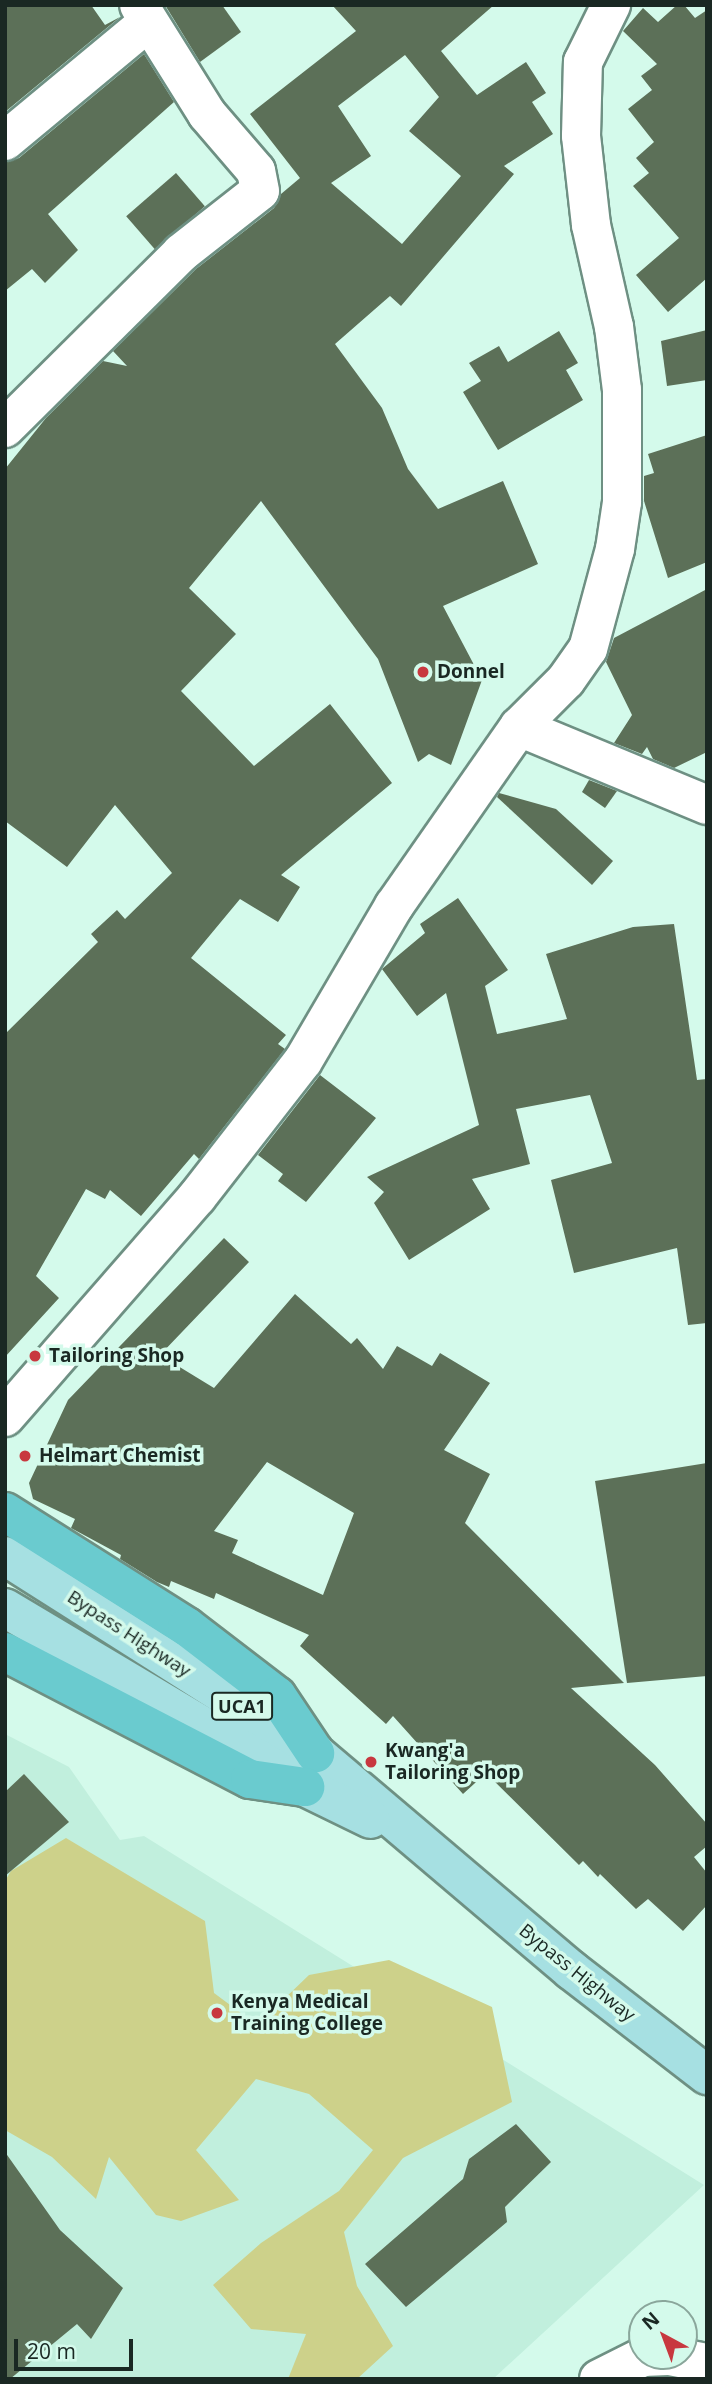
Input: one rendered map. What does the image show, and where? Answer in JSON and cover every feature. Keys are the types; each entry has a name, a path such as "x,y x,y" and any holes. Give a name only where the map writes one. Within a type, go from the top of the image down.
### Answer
{"highway":[{"path":"5,1512 187,1627 277,1696 309,1770 250,1779 5,1652"}],"main road":[{"name":"Bypass Highway","path":"5,1556 55,1587 309,1770 417,1841 705,2070"},
{"name":"Bypass Highway","path":"5,1608 309,1770"}],"street":[{"path":"5,1417 197,1197 303,1061 394,906 519,727 566,680 588,649 615,549 622,502 622,390 614,327 591,225 580,102 583,62 611,5"},
{"path":"5,141 143,14 207,114 256,171 260,191 181,253 5,428"},
{"path":"519,727 707,805"},
{"path":"599,2379 628,2364"}],"shaded area":[{"name":"Kenya Medical Training College","path":"5,1734 69,1767 120,1840 144,1836 704,2185 493,2379 5,2379"}],"green space":[{"path":"66,1838 205,1921 214,1993 257,2025 309,1975 389,1960 492,2007 512,2102 403,2158 344,2232 357,2286 393,2346 357,2379 288,2379 306,2334 251,2329 213,2285 261,2243 339,2191 373,2150 309,2094 256,2079 196,2150 239,2200 181,2221 156,2215 109,2157 96,2199 52,2157 5,2130 5,1881 11,1871"}],"building":[{"path":"5,5 91,5 105,25 120,17 5,112"},
{"path":"165,5 222,5 241,32 200,62"},
{"path":"332,5 494,5 441,51 477,95 526,62 546,93 532,102 553,134 504,166 514,174 401,306 390,296 335,344 382,408 408,469 438,509 503,481 538,564 443,606 482,680 451,765 429,754 418,762 378,659 261,501 189,588 236,634 181,691 254,766 330,704 392,783 281,875 300,887 278,922 240,899 191,958 286,1035 278,1044 285,1049 199,1159 194,1154 141,1216 110,1190 105,1199 86,1189 36,1276 59,1298 5,1357 5,1034 98,942 91,934 117,910 125,919 172,873 115,805 67,867 5,821 5,469 46,418 103,361 127,366 113,351 196,269 274,208 281,194 300,178 250,114 356,31","holes":["405,55 439,97 409,131 461,176 402,244 331,183 371,156 338,106"]},
{"path":"677,5 684,5 695,18 707,10 707,278 668,312 636,275 679,238 633,186 649,173 636,158 654,142 628,109 652,90 641,76 657,64 623,31 643,8 658,22"},
{"path":"144,54 174,102 48,214 78,250 45,283 32,269 5,291 5,162 19,158"},
{"path":"176,173 205,206 155,250 126,216"},
{"path":"707,330 707,380 667,386 661,341"},
{"path":"559,331 578,363 566,370 583,400 498,450 463,392 481,381 469,363 499,346 508,362"},
{"path":"707,435 707,562 668,578 644,501 644,476 654,473 648,454"},
{"path":"707,589 707,752 674,768 653,759 647,747 642,754 614,743 632,715 606,662 614,638"},
{"path":"589,780 617,791 605,808 582,792"},
{"path":"499,793 556,809 613,861 592,885 497,797"},
{"path":"458,898 508,970 485,986 497,1034 567,1019 546,954 633,927 674,924 697,1080 707,1079 707,1323 688,1325 677,1248 574,1273 551,1180 612,1163 590,1095 516,1109 530,1164 472,1179 490,1209 409,1260 374,1203 384,1192 367,1177 479,1125 446,993 417,1016 382,969 425,933 420,924"},
{"path":"320,1075 376,1118 306,1202 278,1181 283,1174 258,1155"},
{"path":"224,1238 249,1262 160,1355 214,1388 295,1294 351,1344 357,1338 383,1369 397,1346 432,1366 440,1353 490,1383 444,1450 490,1474 465,1523 624,1683 571,1688 655,1765 707,1824 707,1846 694,1857 707,1873 707,1905 683,1931 648,1899 636,1909 600,1874 598,1877 583,1861 579,1865 486,1773 463,1794 393,1716 386,1724 300,1646 309,1635 216,1593 214,1599 171,1581 169,1587 157,1582 120,1559 121,1555 71,1528 75,1519 33,1499 29,1483 68,1400","holes":["267,1462 354,1513 323,1595 232,1553 238,1540 214,1531"]},
{"path":"707,1463 707,1676 627,1683 595,1481"},
{"path":"24,1774 69,1822 5,1876 5,1792"},
{"path":"516,2124 551,2162 505,2207 507,2222 406,2307 365,2264 463,2179 469,2159"},
{"path":"5,2152 60,2230 123,2288 91,2339 77,2324 10,2379 5,2379"}],"place":[{"name":"Donnel","path":"423,672"},
{"name":"Tailoring Shop","path":"35,1356"},
{"name":"Helmart Chemist","path":"25,1456"},
{"name":"Kwang'a Tailoring Shop","path":"371,1762"},
{"name":"Kenya Medical Training College","path":"217,2013"}]}
